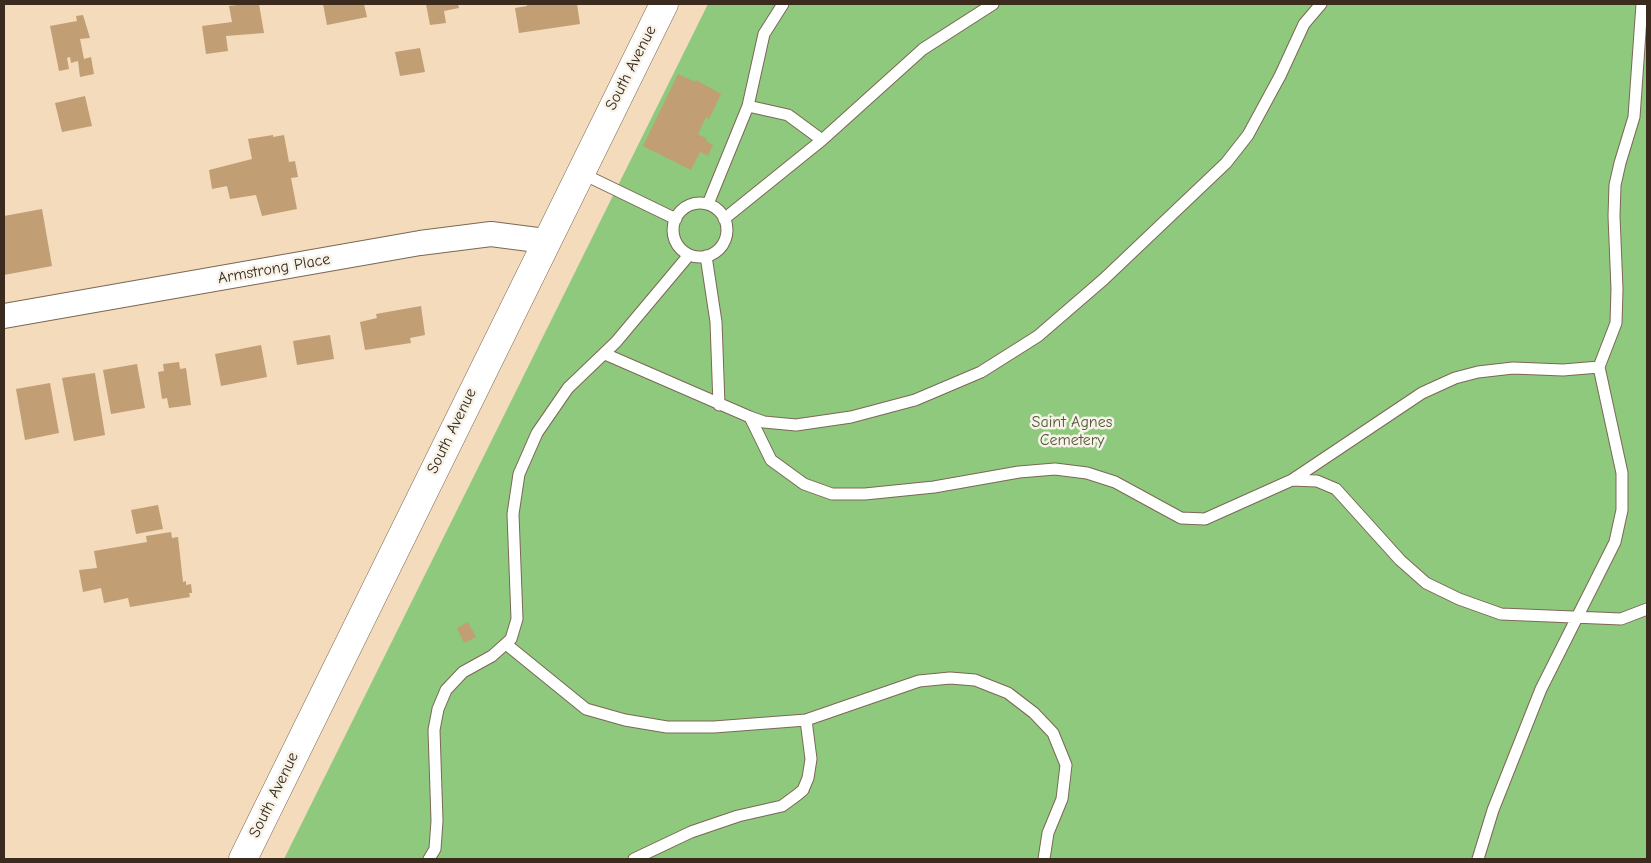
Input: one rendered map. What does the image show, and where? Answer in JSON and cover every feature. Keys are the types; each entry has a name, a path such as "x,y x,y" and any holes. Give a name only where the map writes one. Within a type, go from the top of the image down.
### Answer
{"main road":[{"name":"South Avenue","path":"243,859 545,241 664,4"}],"street":[{"name":"Armstrong Place","path":"4,316 429,242 491,234 545,241"}],"lane":[{"path":"708,204 748,106 764,34 783,4"},
{"path":"724,218 822,140 922,49 993,4"},
{"path":"604,354 750,417 764,422 796,425 851,417 915,400 981,372 1038,336 1104,279 1226,163 1248,134 1280,76 1304,24 1321,4"},
{"path":"1478,859 1493,810 1541,689 1615,542 1622,510 1622,473 1599,367 1616,323 1618,289 1614,216 1615,185 1634,117 1642,4"},
{"path":"748,106 788,115 822,140"},
{"path":"1634,117 1647,116"},
{"path":"580,172 676,218"},
{"path":"708,204 716,208 724,218 728,232 725,241 721,248 706,256 689,255 677,243 674,235 676,218 681,211 689,206 708,204"},
{"path":"429,859 435,849 437,821 434,730 438,709 446,690 463,672 492,656 511,639 517,619 513,514 519,474 537,433 568,388 616,342 689,255"},
{"path":"706,256 716,322 719,405"},
{"path":"750,417 771,460 804,484 832,494 865,494 934,487 1019,472 1055,469 1086,472 1115,482 1181,518 1205,519 1292,480 1422,393 1454,378 1478,372 1513,368 1562,370 1599,367"},
{"path":"1292,480 1317,481 1336,489 1400,560 1426,583 1459,599 1500,614 1621,619 1647,609"},
{"path":"506,644 586,709 625,720 666,727 714,727 806,720 919,682 950,678 975,680 1008,693 1034,712 1053,733 1066,765 1062,800 1048,833 1044,859"},
{"path":"634,859 691,832 738,816 782,806 797,795 803,790 808,778 811,759 806,720"}],"green space":[{"name":"Saint Agnes Cemetery","path":"708,4 1647,4 1647,859 284,859"}],"building":[{"path":"259,4 264,33 226,36 228,51 206,54 202,26 232,22 229,6"},
{"path":"323,4 364,4 367,17 327,25"},
{"path":"426,4 458,4 459,8 444,11 446,23 430,25"},
{"path":"527,4 577,4 580,24 519,33 515,8 527,6"},
{"path":"83,15 90,38 80,39 84,59 91,57 94,74 80,77 78,61 71,63 70,57 67,58 69,69 59,71 50,26 77,21 76,16"},
{"path":"420,48 425,72 400,76 395,52"},
{"path":"678,74 695,82 696,80 721,94 709,119 706,117 698,134 713,145 708,156 700,152 691,170 643,146"},
{"path":"85,96 92,126 62,132 55,103"},
{"path":"273,135 273,137 284,135 289,162 295,161 298,177 291,178 297,209 262,216 256,195 230,199 227,186 212,189 209,170 252,159 248,139"},
{"path":"42,209 52,266 4,275 4,216"},
{"path":"421,306 425,335 410,338 411,343 365,350 360,322 377,318 376,314"},
{"path":"330,335 334,359 297,365 293,341"},
{"path":"261,345 267,377 221,386 215,354"},
{"path":"179,362 180,369 186,368 191,405 169,408 167,398 162,399 158,372 164,371 163,364"},
{"path":"137,364 145,408 111,414 103,370"},
{"path":"95,373 105,435 74,441 62,378"},
{"path":"50,383 59,433 25,440 16,389"},
{"path":"158,505 163,529 136,534 131,510"},
{"path":"171,532 172,538 178,537 183,582 186,581 186,585 191,584 192,593 189,593 190,597 130,607 128,598 104,603 101,588 83,592 79,570 97,568 94,551 147,542 146,536"},
{"path":"468,622 476,637 464,643 457,628"}]}
